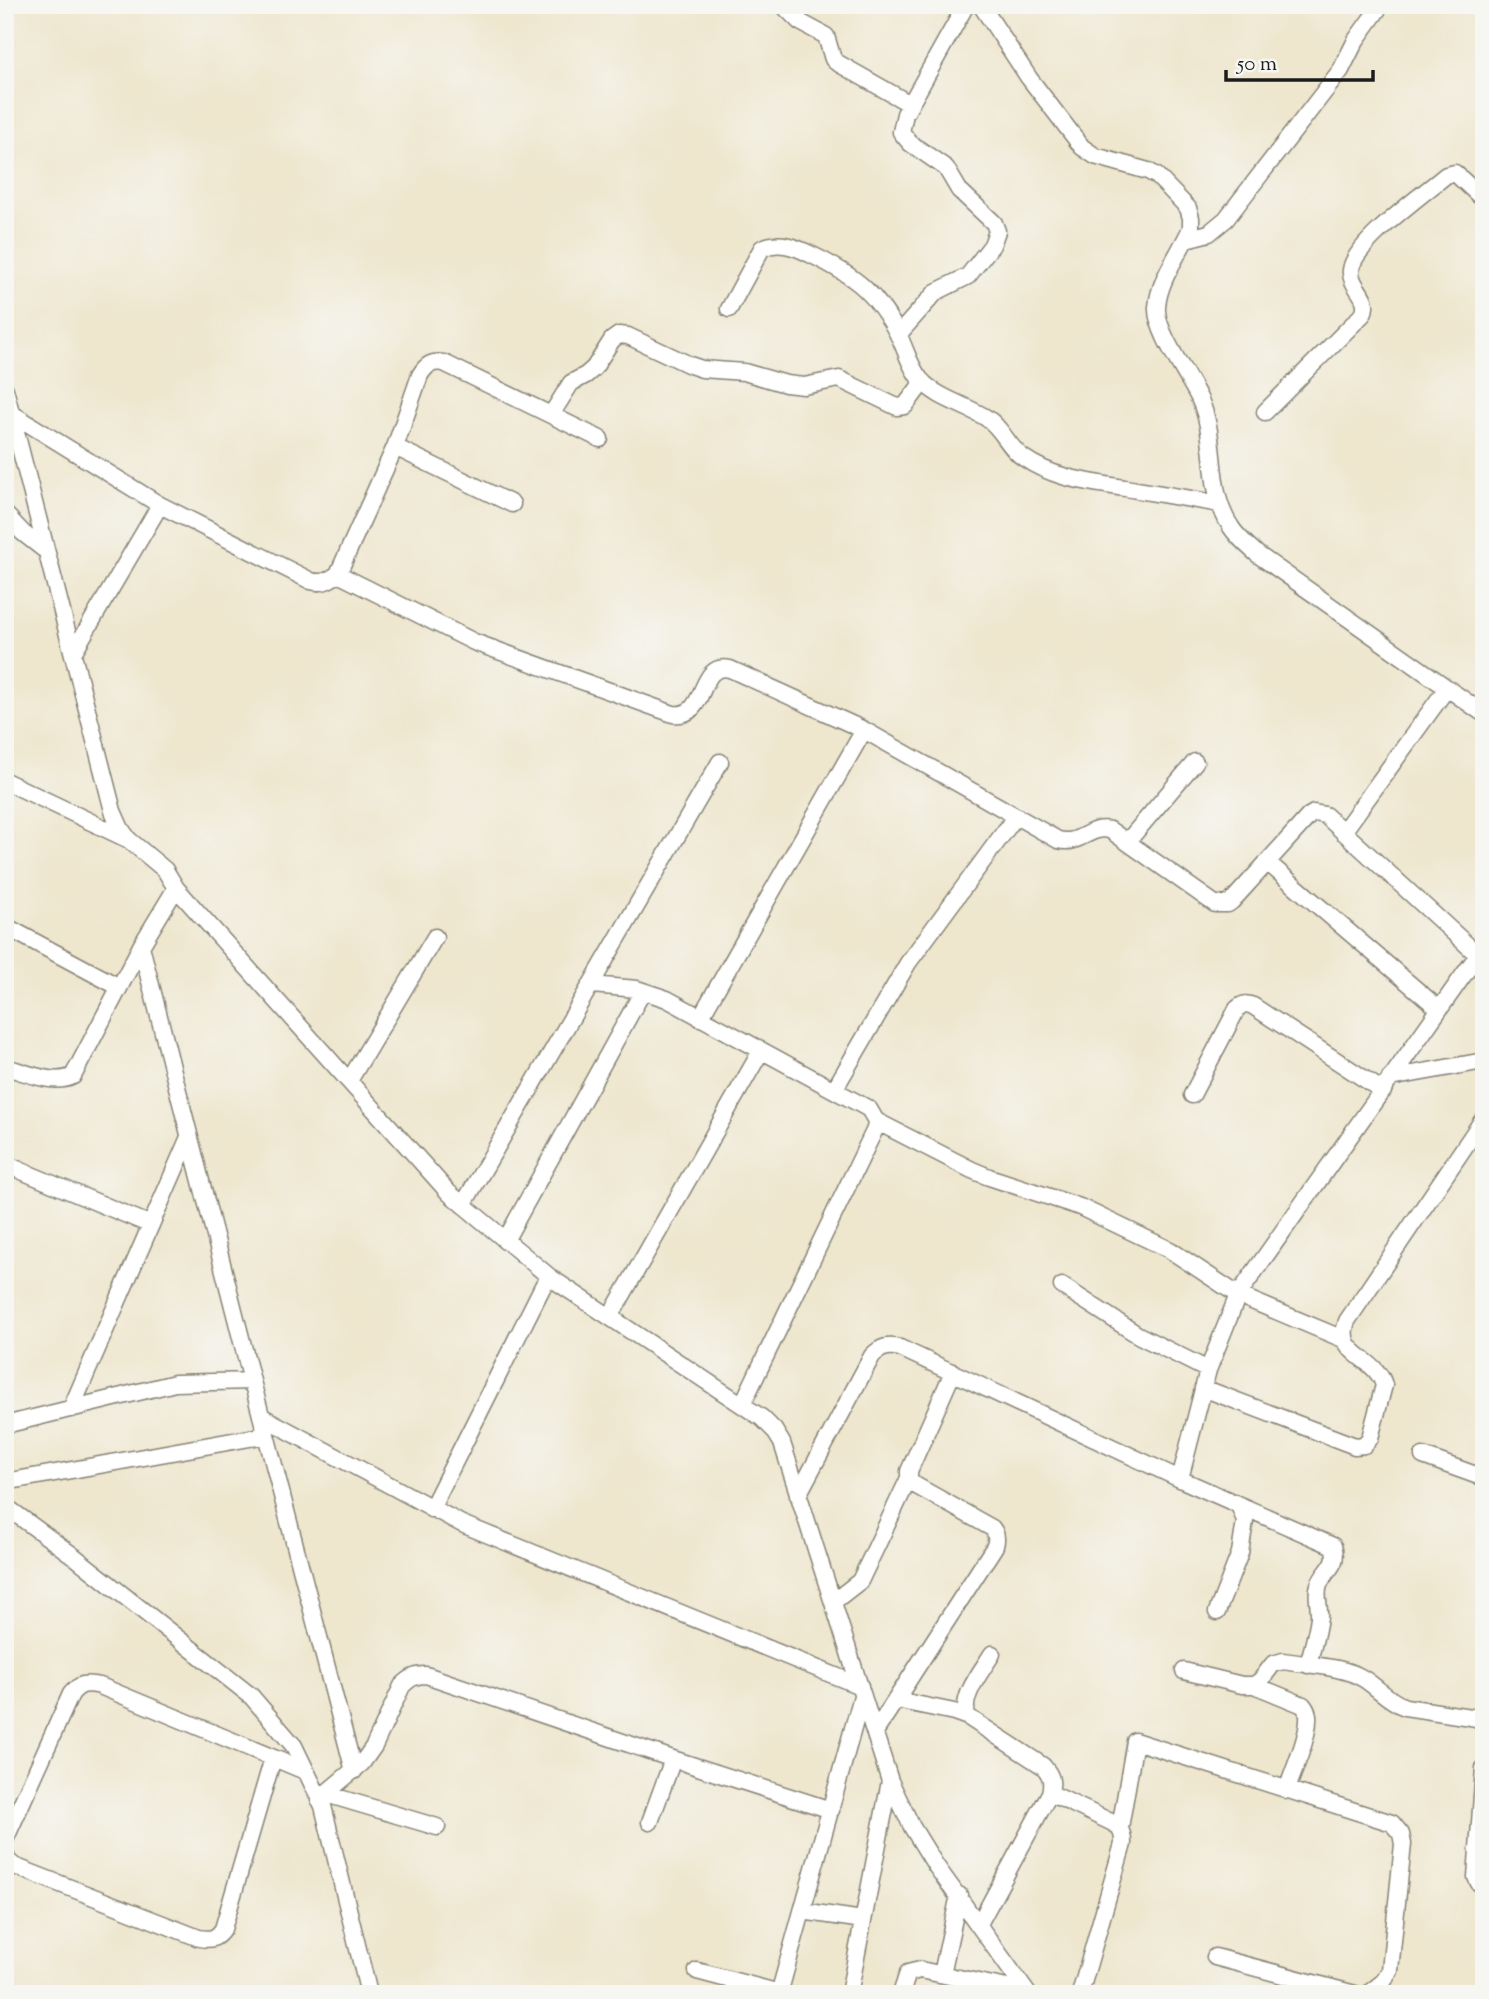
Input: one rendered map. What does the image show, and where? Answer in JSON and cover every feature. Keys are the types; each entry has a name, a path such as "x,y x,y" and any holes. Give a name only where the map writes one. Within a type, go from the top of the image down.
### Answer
{"street":[{"path":"783,5 800,22 826,36 836,62 910,104"},
{"path":"898,335 936,292 968,276 992,245 997,231 994,223 959,190 946,168 910,143 901,132 902,122 910,104 966,5"},
{"path":"981,5 1029,78 1082,146 1095,156 1157,176 1188,208 1191,228 1161,289 1157,308 1160,325 1200,399 1209,428 1214,483 1219,504 1231,528 1256,554 1484,713"},
{"path":"1186,239 1209,233 1226,219 1341,70 1356,40 1381,5"},
{"path":"1265,412 1363,314 1366,302 1350,271 1353,262 1376,233 1446,175 1455,173 1484,200"},
{"path":"729,309 762,248 779,244 799,248 856,280 877,301 923,382 932,390 989,420 1021,457 1045,471 1071,478 1219,504"},
{"path":"551,415 571,383 594,368 612,340 619,335 628,336 702,369 744,372 786,384 804,386 839,379 897,407 905,405 923,382"},
{"path":"11,413 160,505 311,581 320,583 338,574 395,447 425,366 435,362 444,363 600,439"},
{"path":"5,389 113,811 128,840"},
{"path":"395,447 512,504"},
{"path":"73,653 160,505"},
{"path":"5,514 46,551"},
{"path":"338,574 474,642 673,714 687,714 694,707 715,669 730,669 864,730 1058,840 1072,842 1095,830 1110,830 1215,904 1228,905 1309,816 1314,813 1325,815 1481,950 1238,1295 1208,1370 1180,1479"},
{"path":"1343,832 1447,688"},
{"path":"701,1018 864,730"},
{"path":"463,1205 720,762"},
{"path":"1128,842 1195,762"},
{"path":"5,780 128,840 165,870 176,888 435,1178 463,1205 548,1276 762,1418 774,1430 782,1443 890,1781 912,1827 936,1866 979,1924 1020,1990"},
{"path":"834,1090 908,963 1016,816"},
{"path":"1267,862 1439,1009"},
{"path":"5,1067 55,1080 65,1080 73,1076 119,986 176,888"},
{"path":"5,926 119,986"},
{"path":"349,1081 435,937"},
{"path":"141,946 354,1771"},
{"path":"592,985 643,991 667,999 869,1109 876,1121 972,1170 1080,1207 1170,1250 1238,1295 1343,1339"},
{"path":"505,1241 643,991"},
{"path":"1192,1095 1237,1009 1247,1004 1386,1085 1484,1061"},
{"path":"610,1317 761,1051"},
{"path":"1203,1388 1355,1446 1364,1445 1370,1438 1384,1384 1376,1370 1348,1347 1343,1339 1346,1321 1484,1118"},
{"path":"742,1405 875,1129 876,1121"},
{"path":"71,1409 189,1137"},
{"path":"5,1164 151,1225"},
{"path":"431,1509 548,1276"},
{"path":"1062,1286 1139,1335 1208,1370"},
{"path":"798,1495 872,1356 880,1349 891,1346 901,1348 1180,1479 1333,1546 1336,1556 1334,1562 1318,1587 1320,1614 1308,1665"},
{"path":"832,1602 860,1581 909,1478 909,1471 953,1372"},
{"path":"5,1425 175,1383 252,1381"},
{"path":"261,1416 462,1524 861,1690"},
{"path":"5,1482 266,1435"},
{"path":"1423,1456 1484,1477"},
{"path":"875,1732 997,1539 992,1528 913,1484 909,1478"},
{"path":"1217,1612 1240,1553 1245,1521 1239,1505"},
{"path":"5,1506 251,1696 294,1746 305,1771 322,1796 369,1994"},
{"path":"968,1717 965,1710 968,1695 992,1654"},
{"path":"1254,1685 1273,1664 1283,1661 1349,1672 1363,1678 1395,1703 1405,1707 1477,1718 1484,1725"},
{"path":"1184,1671 1242,1685 1254,1685 1303,1705 1309,1718 1287,1790"},
{"path":"322,1796 362,1763 374,1746 402,1686 417,1675 426,1675 831,1810"},
{"path":"5,1840 71,1694 78,1685 88,1683 100,1686 305,1771"},
{"path":"697,1971 780,1993 861,1690"},
{"path":"896,1700 968,1717 1050,1773 1050,1793 979,1924"},
{"path":"1080,1994 1123,1844 1120,1828 1135,1741 1392,1823 1401,1834 1403,1844 1390,1970 1383,1982 1368,1994"},
{"path":"5,1854 8,1861 15,1866 210,1940 217,1937 223,1929 273,1758"},
{"path":"650,1822 673,1759"},
{"path":"1484,1768 1476,1877 1484,1886"},
{"path":"849,1994 890,1781"},
{"path":"1050,1793 1120,1828"},
{"path":"322,1796 437,1827"},
{"path":"942,1974 959,1895"},
{"path":"802,1911 863,1920"},
{"path":"1214,1957 1355,1994"},
{"path":"901,1994 905,1978 913,1970 1020,1990"}]}
